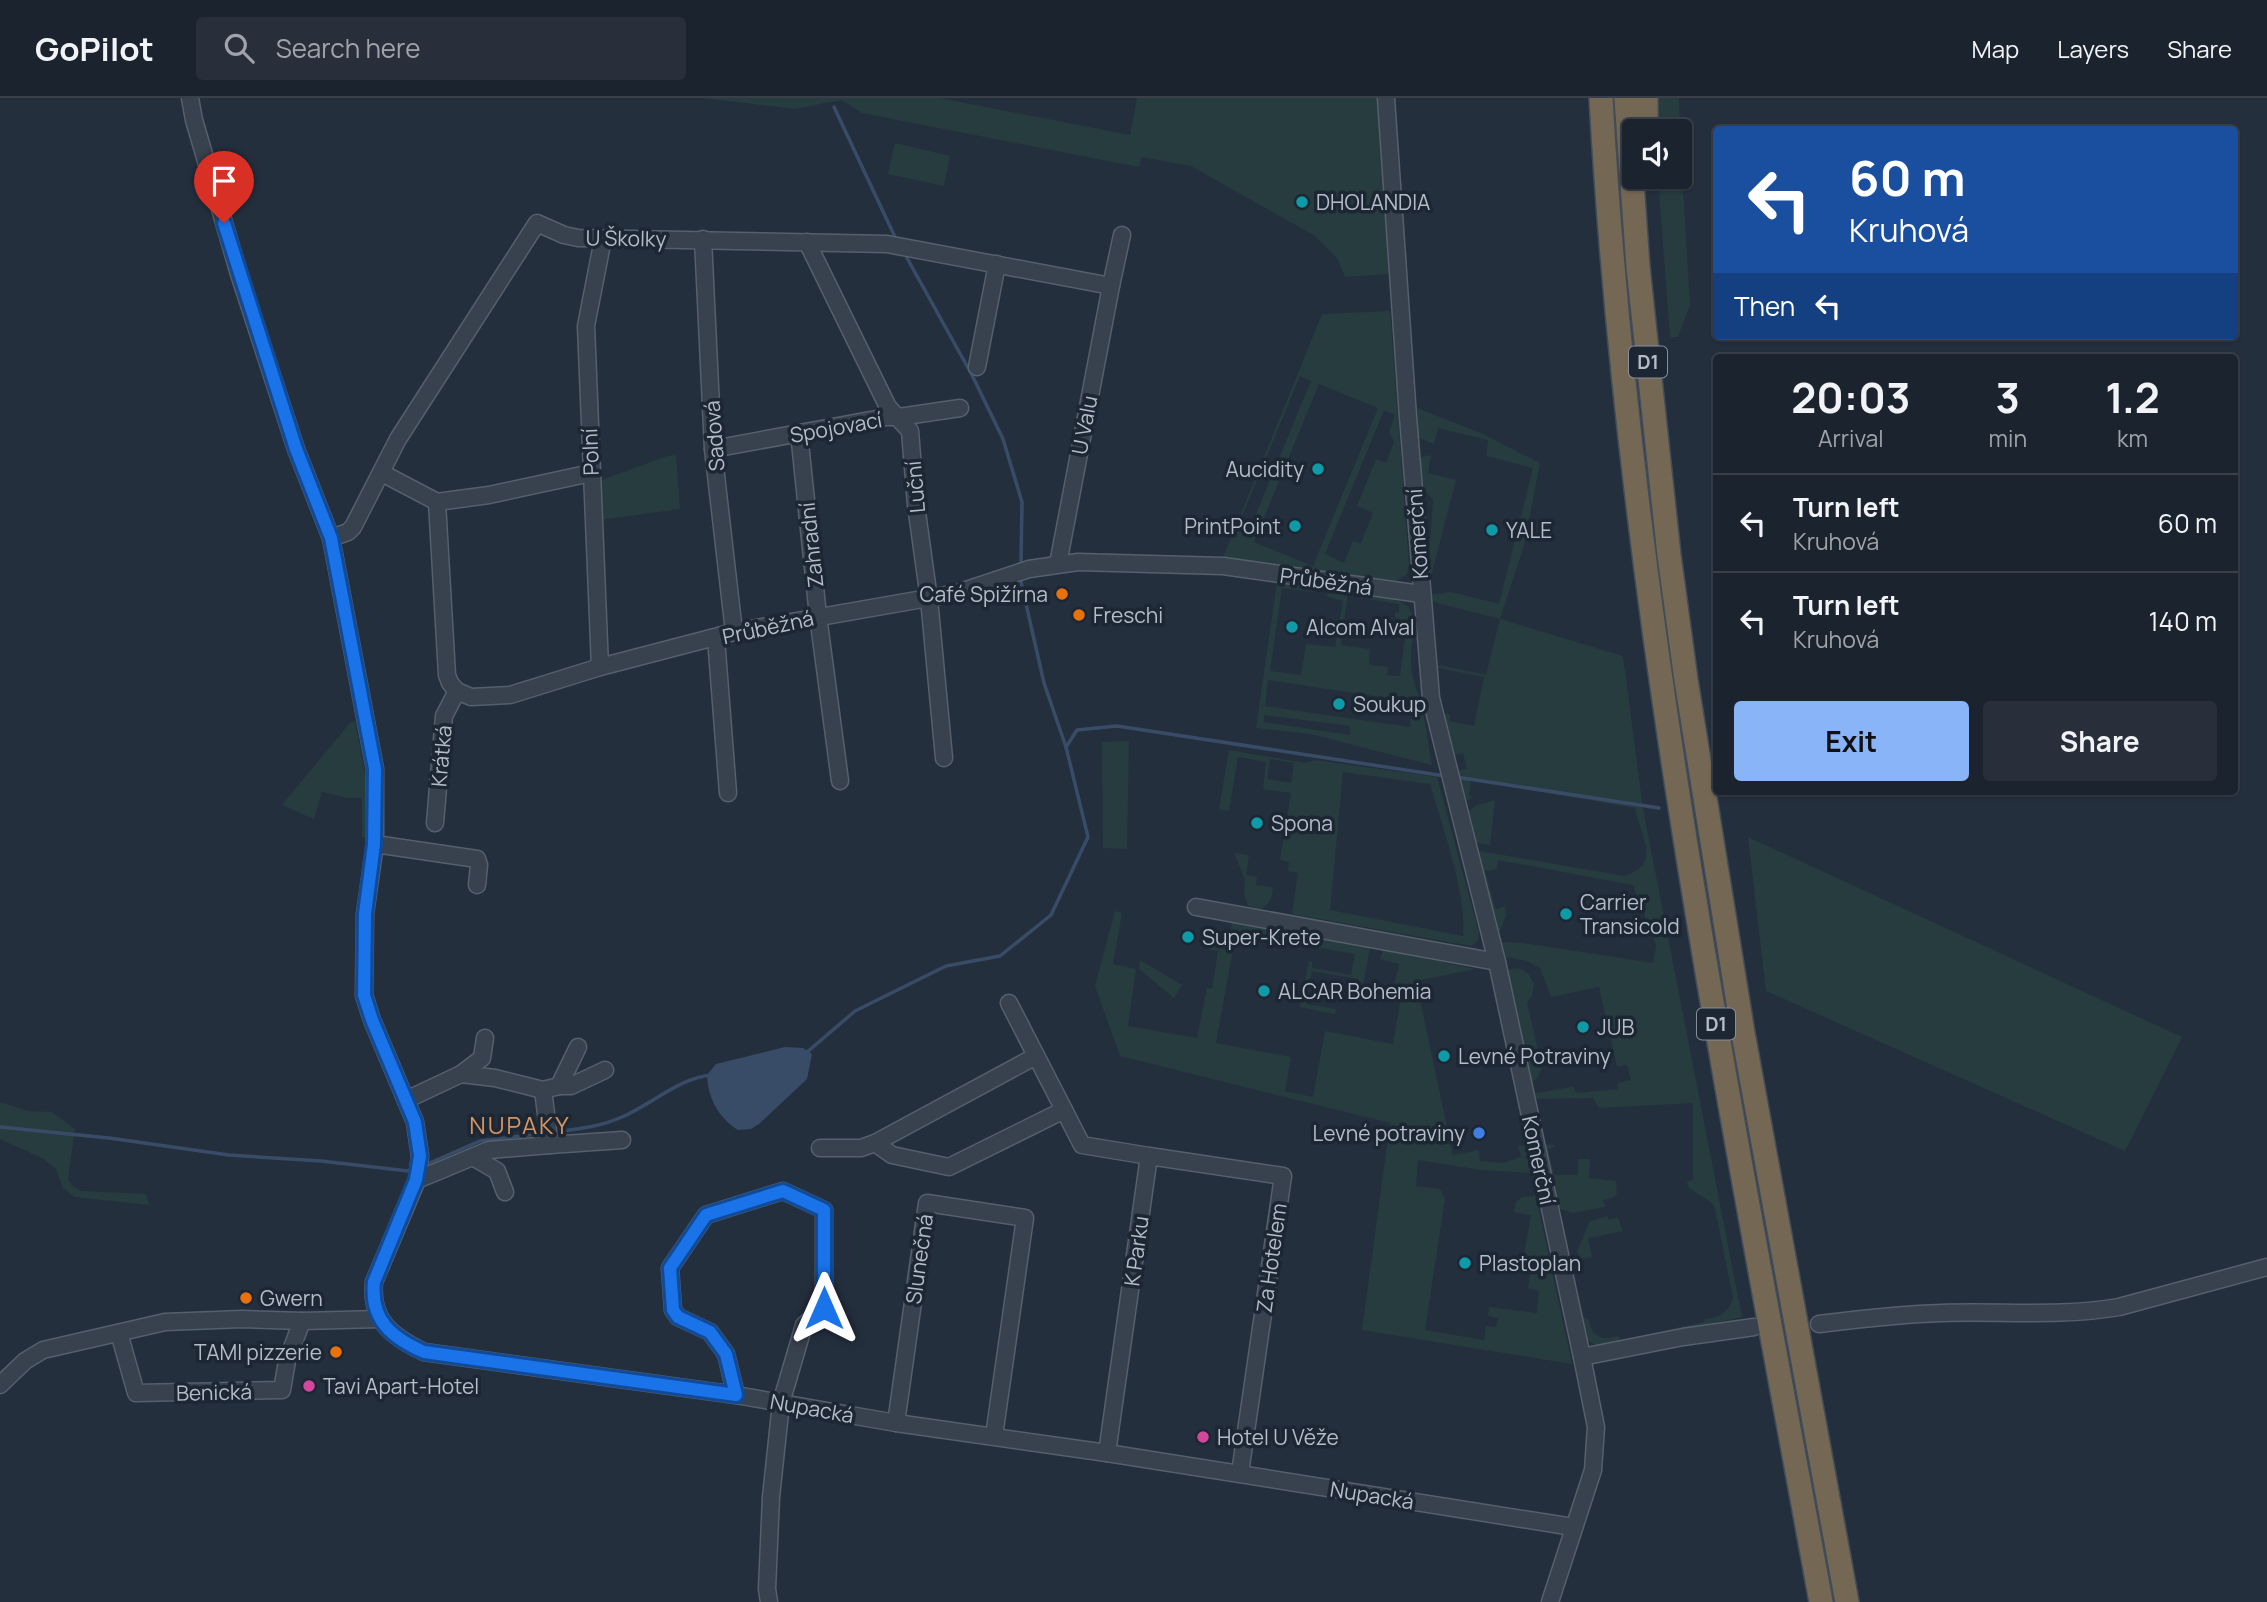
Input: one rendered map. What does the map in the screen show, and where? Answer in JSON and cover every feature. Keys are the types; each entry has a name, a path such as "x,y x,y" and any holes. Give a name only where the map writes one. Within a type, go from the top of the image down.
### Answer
{"highway":[{"name":"D1","path":"1601,98 1614,278 1630,440 1664,709 1695,905 1821,1602"},
{"name":"D1","path":"1626,98 1638,267 1669,555 1701,780 1743,1033 1847,1602"},
{"path":"1646,98 1646,119"},
{"path":"1638,267 1643,189"}],"street":[{"path":"0,1385 25,1361 43,1350 164,1322 380,1319 372,1296 374,1282 418,1170 415,1122 364,995 365,914 374,844 375,769 331,538 296,449 239,274 190,98"},
{"name":"Komerční","path":"1386,98 1428,678 1437,726 1497,962 1595,1429 1593,1470 1550,1602"},
{"name":"U Školky","path":"382,473 398,439 537,223 564,236 887,244 997,264"},
{"name":"U Valu","path":"1058,564 1122,235"},
{"name":"Polní","path":"600,667 586,326 603,239"},
{"name":"Sadová","path":"703,239 713,449 734,632"},
{"name":"Luční","path":"807,242 888,407 910,431 944,758"},
{"path":"977,367 997,264 1111,286"},
{"name":"Spojovací","path":"713,449 887,417 899,418 960,408"},
{"name":"Zahradní","path":"799,433 818,616 840,781"},
{"path":"331,538 354,527 382,473 437,502 489,495 591,472"},
{"path":"437,502 447,675 450,684 457,691"},
{"name":"Průběžná","path":"457,691 471,697 510,695 600,667 734,632 929,599 957,593 1029,569 1058,564 1198,564 1421,593"},
{"path":"716,638 728,793"},
{"name":"Krátká","path":"435,823 444,716 457,691"},
{"path":"374,844 477,859 477,885"},
{"path":"1196,906 1497,962"},
{"path":"1009,1003 1082,1145 1149,1156"},
{"path":"406,1100 461,1074 482,1058 485,1038"},
{"path":"549,1137 551,1088 578,1047"},
{"path":"820,1148 861,1148 876,1143 1036,1056"},
{"path":"461,1074 551,1088 571,1086 605,1070"},
{"path":"876,1143 891,1155 949,1167 1064,1110"},
{"path":"418,1170 549,1137 622,1140"},
{"name":"K Parku","path":"1107,1453 1149,1156"},
{"name":"Za Hotelem","path":"1149,1156 1283,1175 1240,1473"},
{"path":"473,1157 497,1171 505,1192"},
{"path":"736,1395 726,1354 710,1332 678,1317 673,1310 670,1268 706,1215 783,1191 824,1210 824,1308 804,1325 781,1403 771,1497 767,1589 769,1602"},
{"name":"Slunečná","path":"896,1423 927,1203 1025,1218 994,1436"},
{"path":"1819,1324 1942,1313 2059,1314 2096,1311 2267,1268"},
{"name":"Nupacká","path":"380,1319 398,1340 424,1352 736,1395 896,1423 1240,1473 1573,1527"},
{"name":"Benická","path":"119,1333 136,1393 282,1390 287,1360 302,1321"},
{"path":"1582,1357 1683,1337 1754,1327"}],"green space":[{"path":"702,98 940,98 1130,135 1137,98 1377,98 1390,274 1345,277 1337,258 1315,236 1191,166 1142,157 1139,167 862,113 841,100 795,109"},
{"path":"1655,98 1679,98 1680,119 1656,119"},
{"path":"895,143 950,156 944,186 888,174"},
{"path":"1659,189 1683,189 1690,305 1678,337 1670,337"},
{"path":"1390,311 1409,565 1407,574 1393,583 1223,558 1322,314","holes":["1300,376 1311,381 1251,526 1240,521","1319,384 1378,408 1313,566 1254,542","1384,410 1395,415 1389,432 1394,442 1386,463 1376,459 1357,506 1373,513 1361,543 1353,541 1344,563 1325,554"]},
{"path":"1417,408 1483,434 1540,463 1524,546 1500,619 1430,601 1430,595 1451,592 1499,604 1533,468 1486,456 1488,440 1438,428 1434,444 1418,438"},
{"path":"676,455 680,509 600,520 599,491 602,480"},
{"path":"1431,455 1428,473 1456,480 1429,584 1427,565 1431,564 1429,555 1433,500 1421,485 1420,457"},
{"path":"1277,582 1313,588 1313,592 1282,588 1270,671 1301,675 1306,644 1335,647 1343,601 1328,597 1325,589 1348,593 1341,645 1370,649 1369,665 1388,667 1387,675 1400,676 1407,625 1405,621 1395,617 1395,612 1399,613 1399,604 1360,598 1358,595 1395,600 1410,610 1414,627 1412,671 1424,716 1432,765 1310,734 1256,728","holes":["1268,680 1413,702 1410,727 1265,706","1264,715 1350,726 1350,735 1264,722"]},
{"path":"1500,619 1623,656 1643,809 1742,1317 1603,1347 1591,1343 1583,1333 1580,1315 1589,1320 1593,1331 1599,1337 1619,1336 1620,1340 1704,1322 1723,1313 1733,1298 1715,1209 1712,1203 1689,1188 1687,1181 1693,1180 1693,1103 1599,1108 1593,1098 1533,1099 1532,1094 1570,1087 1574,1087 1576,1093 1618,1089 1617,1083 1631,1080 1627,1065 1617,1067 1599,987 1551,997 1540,968 1527,961 1505,957 1501,943 1530,944 1653,963 1656,946 1633,885 1498,860 1497,869 1485,871 1495,907 1497,909 1505,906 1506,916 1499,933 1479,851 1625,876 1637,870 1646,856 1635,808 1471,780 1469,795 1472,797 1467,801 1458,770 1467,769 1463,753 1455,755 1441,714 1450,714 1449,721 1474,726 1484,677 1434,667 1434,664 1486,675"},
{"path":"355,721 368,789 368,837 362,837 362,798 347,798 322,792 314,819 282,805 350,723"},
{"path":"1129,741 1127,849 1103,848 1102,742"},
{"path":"1229,750 1305,763 1315,760 1437,777 1479,933 1478,941 1471,946 1292,914 1298,873 1288,871 1289,862 1280,860 1291,793 1263,789 1266,762 1238,757 1229,811 1219,809","holes":["1270,759 1294,763 1291,783 1267,779","1343,772 1430,784 1457,881 1463,936 1330,910"]},
{"path":"1495,800 1490,845 1477,843 1469,811 1477,805"},
{"path":"1748,837 2182,1037 2125,1151 1766,991"},
{"path":"1234,853 1249,855 1246,875 1257,877 1256,885 1273,887 1270,900 1261,909 1248,906 1244,895 1245,880"},
{"path":"1115,911 1122,913 1113,964 1136,969 1128,1026 1197,1038 1207,988 1212,989 1218,951 1207,949 1215,929 1230,931 1232,921 1370,947 1363,986 1359,985 1359,979 1312,971 1306,1004 1336,1009 1335,1014 1300,1007 1309,961 1312,962 1312,968 1351,975 1355,954 1236,933 1216,1043 1291,1057 1285,1091 1313,1097 1325,1031 1393,1044 1400,1003 1391,1001 1399,964 1380,959 1383,949 1475,969 1416,981 1453,1155 1479,1150 1480,1161 1503,1163 1521,1157 1518,1146 1526,1145 1531,1173 1481,1170 1418,1160 1416,1186 1440,1189 1445,1199 1425,1330 1484,1340 1486,1326 1496,1327 1498,1318 1488,1316 1489,1307 1537,1313 1539,1291 1528,1288 1533,1257 1524,1255 1531,1215 1514,1212 1516,1202 1522,1197 1536,1196 1572,1364 1362,1330 1390,1123 1120,1056 1095,986"},
{"path":"1140,960 1182,985 1174,998 1139,969"},
{"path":"1518,968 1528,973 1534,984 1532,996 1527,1002 1542,1068 1537,1078 1530,1083 1507,970"},
{"path":"0,1102 28,1111 52,1112 75,1129 68,1179 72,1186 81,1191 146,1194 149,1205 75,1197 63,1188 56,1169 44,1159 0,1139"},
{"path":"1543,1144 1554,1145 1548,1149 1554,1175 1578,1175 1578,1159 1590,1159 1589,1178 1616,1181 1617,1193 1614,1197 1603,1200 1605,1207 1573,1213 1557,1208"},
{"path":"1607,1216 1609,1220 1618,1217 1623,1231 1588,1238 1592,1257 1581,1259 1577,1252 1590,1221"}],"water":[{"path":"785,1047 803,1048 812,1054 807,1079 759,1124 751,1129 738,1130 725,1120 716,1107 707,1075 716,1064"}],"waterway":[{"path":"834,107 895,237"},
{"path":"907,258 972,375 1003,439 1022,502 1021,562"},
{"path":"1021,582 1044,683 1066,747"},
{"path":"806,1053 855,1011 946,966 1000,956 1051,915 1088,837 1066,747 1077,730 1117,726 1445,776"},
{"path":"1456,777 1659,808"},
{"path":"553,1132 614,1120 677,1086 712,1075"},
{"path":"0,1127 109,1138 229,1155 321,1161 408,1171 415,1168"},
{"path":"425,1165 480,1141 545,1133"}],"place":[{"name":"DHOLANDIA","path":"1302,202"},
{"name":"Aucidity","path":"1318,469"},
{"name":"PrintPoint","path":"1295,526"},
{"name":"YALE","path":"1492,530"},
{"name":"Café Spižírna","path":"1062,594"},
{"name":"Freschi","path":"1079,615"},
{"name":"Alcom Alval","path":"1292,627"},
{"name":"Soukup","path":"1339,704"},
{"name":"Spona","path":"1257,823"},
{"name":"Carrier Transicold","path":"1566,914"},
{"name":"Super-Krete","path":"1188,937"},
{"name":"ALCAR Bohemia","path":"1264,991"},
{"name":"JUB","path":"1583,1027"},
{"name":"Levné Potraviny","path":"1444,1056"},
{"name":"Levné potraviny","path":"1479,1133"},
{"name":"Plastoplan","path":"1465,1263"},
{"name":"Gwern","path":"246,1298"},
{"name":"TAMI pizzerie","path":"336,1352"},
{"name":"Tavi Apart-Hotel","path":"309,1386"},
{"name":"Hotel U Věže","path":"1203,1437"}],"district":[{"name":"NUPAKY","path":"520,1124"}],"route":[{"path":"224,223 296,449 331,538 375,769 374,844 365,914 364,995 415,1122 420,1156 419,1172 374,1282 372,1296 380,1319 398,1340 424,1352 736,1395 726,1354 710,1332 678,1317 673,1310 670,1268 706,1215 783,1191 824,1210 824,1308"}]}
